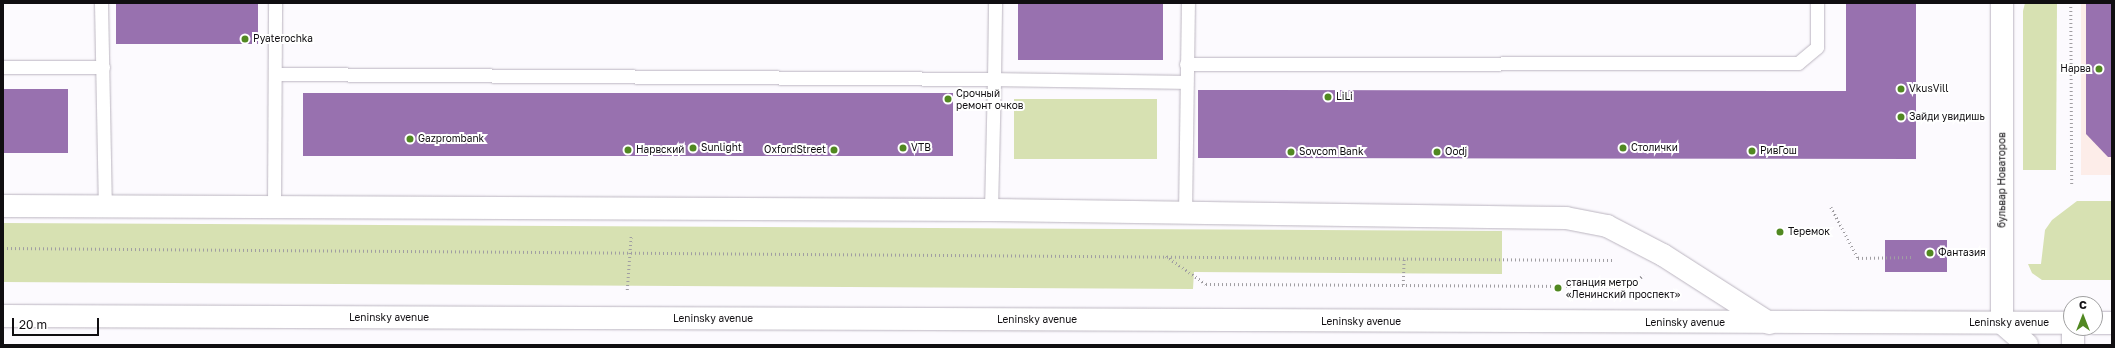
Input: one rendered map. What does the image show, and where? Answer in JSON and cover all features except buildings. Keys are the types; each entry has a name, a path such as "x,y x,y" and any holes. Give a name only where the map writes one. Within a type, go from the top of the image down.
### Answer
{"street":[{"name":"бульвар Новаторов","path":"2002,3 2002,322"},
{"path":"3,206 991,210 1185,214 1566,218 1588,221 1607,226 1663,255 1769,322"},
{"name":"Leninsky avenue","path":"3,316 2063,322"},
{"path":"2002,322 2027,345"}],"lane":[{"path":"101,3 105,206"},
{"path":"274,207 276,74 275,3"},
{"path":"991,210 995,3"},
{"path":"1185,214 1185,82 1188,3"},
{"path":"1186,64 1798,63 1817,47 1817,3"},
{"path":"3,67 103,67"},
{"path":"276,74 994,79 1185,82"}],"path":[{"path":"2071,3 2072,186"},
{"path":"1831,207 1858,258 1912,257"},
{"path":"627,290 631,231"},
{"path":"3,248 629,251 1619,260"},
{"path":"1166,256 1206,284 1632,286 1647,272"},
{"path":"1403,284 1404,258"}],"shaded area":[{"name":"Нарва","path":"2081,3 2112,3 2112,175 2081,175"}],"green space":[{"path":"2025,3 2057,3 2056,170 2023,170 2023,11"},
{"path":"1014,99 1157,99 1157,159 1014,159"},
{"path":"2077,201 2112,201 2112,280 2042,280 2032,273 2028,264 2041,264 2045,230 2052,220"},
{"path":"3,223 1502,231 1502,274 1194,272 1193,289 3,282"}],"place":[{"name":"Pyaterochka","path":"245,39"},
{"name":"Нарва","path":"2099,69"},
{"name":"VkusVill","path":"1901,89"},
{"name":"LiLi","path":"1328,97"},
{"name":"Срочный ремонт очков","path":"948,99"},
{"name":"Зайди увидишь","path":"1901,117"},
{"name":"Gazprombank","path":"410,139"},
{"name":"Sunlight","path":"693,148"},
{"name":"VTB","path":"903,148"},
{"name":"Столички","path":"1623,148"},
{"name":"Нарвский","path":"628,150"},
{"name":"OxfordStreet","path":"834,150"},
{"name":"РивГош","path":"1752,151"},
{"name":"Sovcom Bank","path":"1291,152"},
{"name":"Oodj","path":"1437,152"},
{"name":"Теремок","path":"1780,232"},
{"name":"Фантазия","path":"1930,253"},
{"name":"станция метро «Ленинский проспект»","path":"1558,288"}]}
